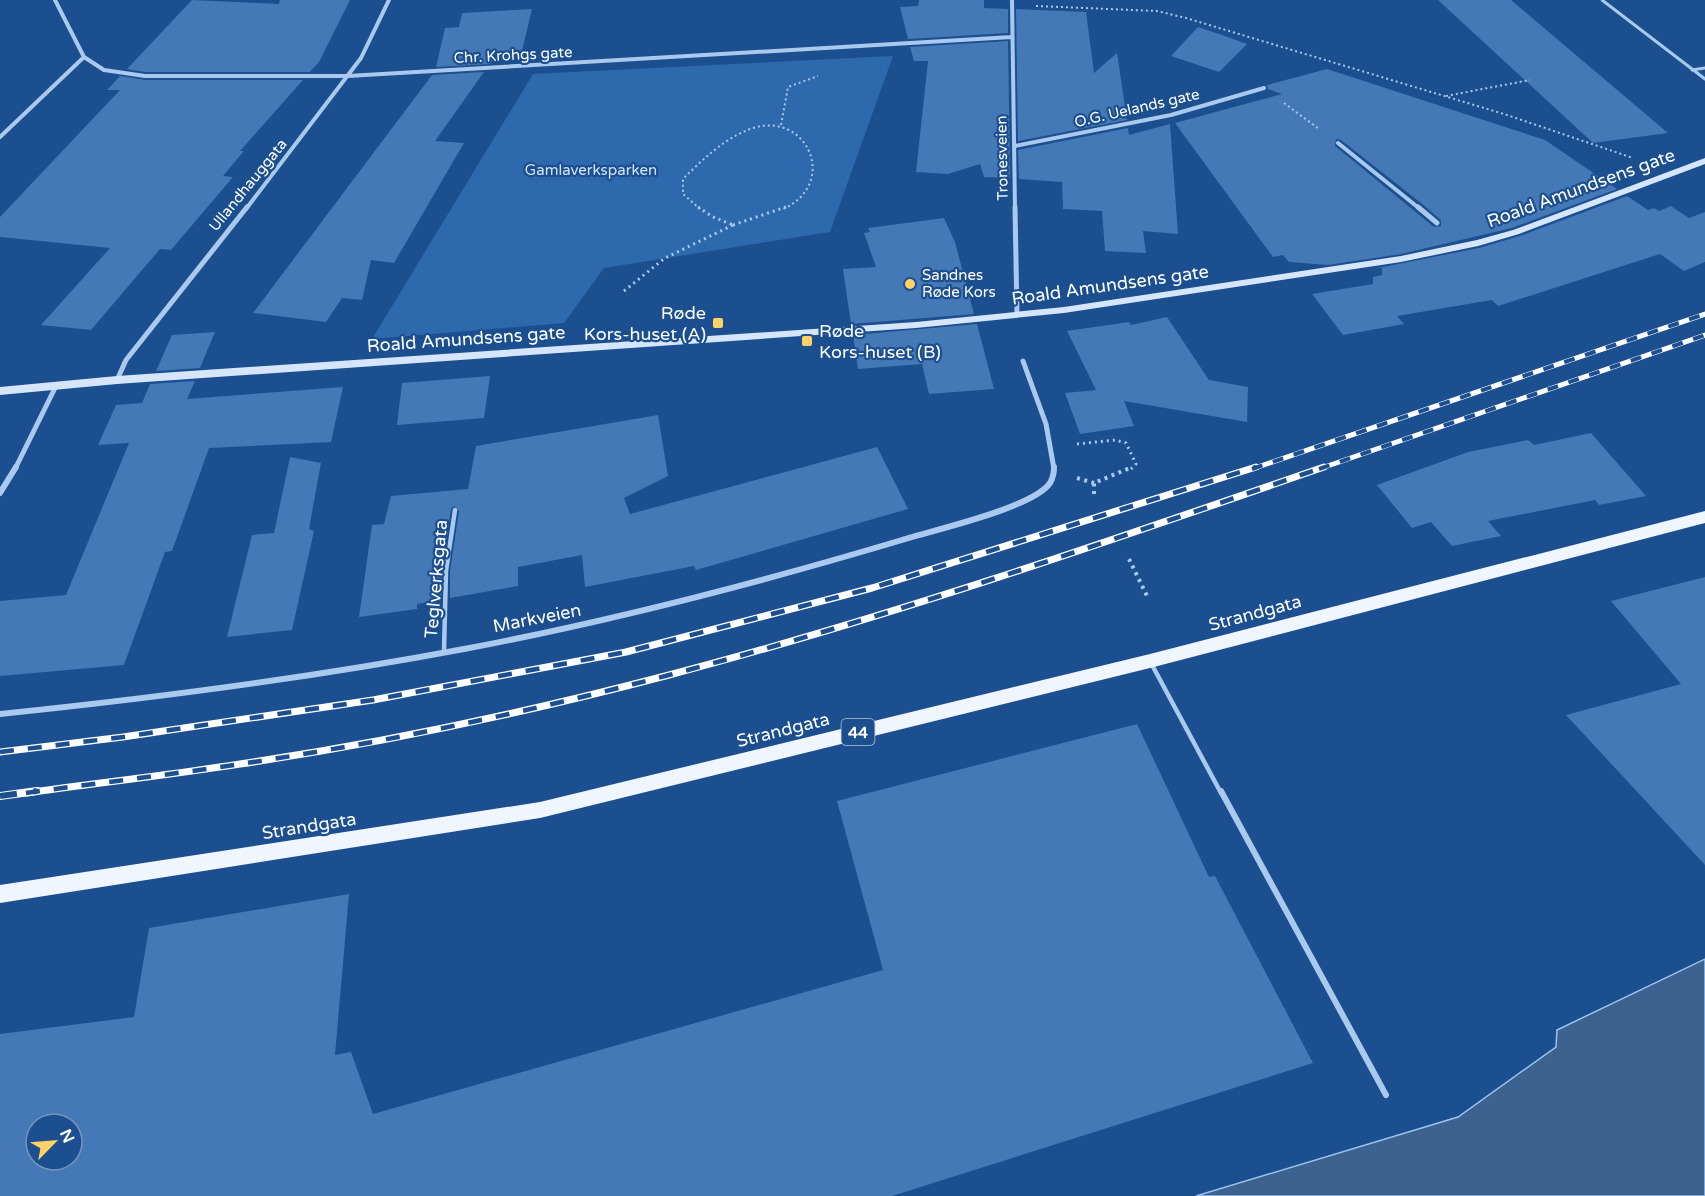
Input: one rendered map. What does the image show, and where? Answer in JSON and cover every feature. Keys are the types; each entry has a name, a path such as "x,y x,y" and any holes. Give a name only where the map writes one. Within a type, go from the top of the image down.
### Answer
{"main road":[{"name":"Strandgata","path":"0,894 540,810 1150,661 1705,517"}],"street":[{"path":"0,137 84,57 55,0"},
{"name":"Ullandhauggata","path":"117,380 126,360 361,58 389,0"},
{"name":"Tronesveien","path":"1012,0 1017,315"},
{"name":"Chr. Krohgs gate","path":"84,57 104,70 145,76 348,76 1012,37"},
{"name":"O.G. Uelands gate","path":"1015,146 1171,115 1264,88"},
{"path":"1338,143 1437,223"},
{"name":"Roald Amundsens gate","path":"0,391 117,380 916,325 1017,315 1401,259 1469,245 1516,232 1705,160"},
{"path":"1023,362 1052,447"},
{"path":"0,493 18,464 56,386"},
{"name":"Markveien","path":"0,714 131,702 307,676 560,629 680,601 863,552 1029,498 1050,483 1056,471 1052,447"}],"lane":[{"path":"1602,0 1705,79"},
{"path":"1692,70 1705,68"},
{"name":"Teglverksgata","path":"444,651 446,571 455,510"},
{"path":"1150,661 1386,1095"}],"path":[{"path":"1027,5 1157,11 1227,29 1635,159"},
{"path":"1446,97 1530,80"},
{"path":"781,125 788,87"},
{"path":"1264,88 1338,143"},
{"path":"624,291 667,256 734,225 788,208 806,193 814,172 811,151 795,134 781,125 758,126 730,138 712,150 683,179 683,194 696,206 719,221 734,225"},
{"path":"1052,447 1115,440 1126,443 1136,464 1129,470 1094,483 1094,494"},
{"path":"1129,559 1148,598"}],"green space":[{"name":"Gamlaverksparken","path":"893,56 830,232 604,268 564,323 372,339 533,74"}],"shaded area":[{"path":"1705,959 1705,1196 1196,1196 1458,1117 1556,1047 1557,1030"}],"building":[{"path":"192,0 279,4 280,0 350,0 319,62 310,72 145,72 127,69"},
{"path":"919,0 984,0 984,8 1008,9 1008,33 908,39 900,7 918,6"},
{"path":"1438,0 1511,0 1668,133 1593,143"},
{"path":"532,9 521,55 495,57 490,64 436,67 445,28 459,27 462,13"},
{"path":"1016,9 1086,12 1094,73 1117,53 1127,120 1018,141"},
{"path":"1198,27 1247,44 1219,72 1171,56"},
{"path":"1008,41 1010,178 984,177 980,164 948,174 916,172 928,61 914,61 910,47"},
{"path":"1327,69 1545,140 1617,189 1512,228 1401,254 1328,265 1289,262 1283,255 1273,257 1175,123 1282,94 1268,89 1267,85","holes":["1336,139 1341,140 1441,220 1441,226 1434,227 1335,146"]},
{"path":"484,72 435,141 464,143 394,263 371,260 362,300 342,298 326,322 253,313 432,75"},
{"path":"120,76 145,80 303,80 240,151 244,151 223,176 233,177 171,250 160,249 91,330 41,325 110,248 0,237 0,217 120,90 107,90"},
{"path":"1170,124 1178,234 1143,231 1146,253 1105,251 1102,211 1063,209 1062,182 1019,179 1018,150 1128,128 1129,135"},
{"path":"1627,196 1648,210 1654,208 1659,211 1671,206 1689,218 1705,212 1705,262 1684,271 1660,254 1498,306 1492,300 1397,316 1404,324 1343,335 1312,294 1373,284 1373,277 1382,275 1382,268 1378,268 1479,248 1520,236"},
{"path":"944,218 955,242 974,314 851,324 843,269 876,267 864,233 870,232 868,228"},
{"path":"1167,317 1209,380 1248,387 1247,422 1124,401 1134,426 1080,434 1065,393 1096,390 1067,331 1129,322 1131,325"},
{"path":"977,324 994,389 929,394 922,364 858,369 853,335"},
{"path":"215,332 200,368 156,371 172,335"},
{"path":"490,376 484,418 397,425 402,383"},
{"path":"195,381 187,399 343,387 331,442 209,448 172,551 165,552 124,665 0,676 0,601 66,595 129,443 98,445 116,405 142,403 150,384"},
{"path":"658,415 668,476 624,498 630,514 877,447 908,509 696,570 694,566 585,587 582,555 518,567 518,586 450,598 450,571 459,511 454,506 451,509 442,570 441,600 417,604 417,609 359,617 372,525 384,524 391,496 468,489 476,446"},
{"path":"1591,433 1646,496 1599,505 1595,500 1488,521 1501,536 1452,546 1431,522 1412,528 1377,485 1468,452 1528,440 1534,445"},
{"path":"290,457 321,463 309,529 314,531 292,630 227,637 252,535 274,533"},
{"path":"1705,577 1705,865 1566,715 1681,684 1611,601"},
{"path":"1137,724 1209,877 1215,876 1313,1063 892,1196 0,1196 0,1034 134,1017 149,928 349,894 335,1055 351,1052 373,1114 883,970 837,801"}],"railway":[{"path":"1252,469 1705,314"},
{"path":"1319,469 1705,335"},
{"path":"0,752 123,737 373,700 626,652 872,588 1256,467"},
{"path":"26,793 294,756 455,726 616,689 834,629 1080,550 1324,467"},
{"path":"0,796 37,791"}],"place":[{"name":"Sandnes Røde Kors","path":"910,284"},
{"name":"Røde Kors-huset (A)","path":"718,323"},
{"name":"Røde Kors-huset (B)","path":"807,341"}]}
